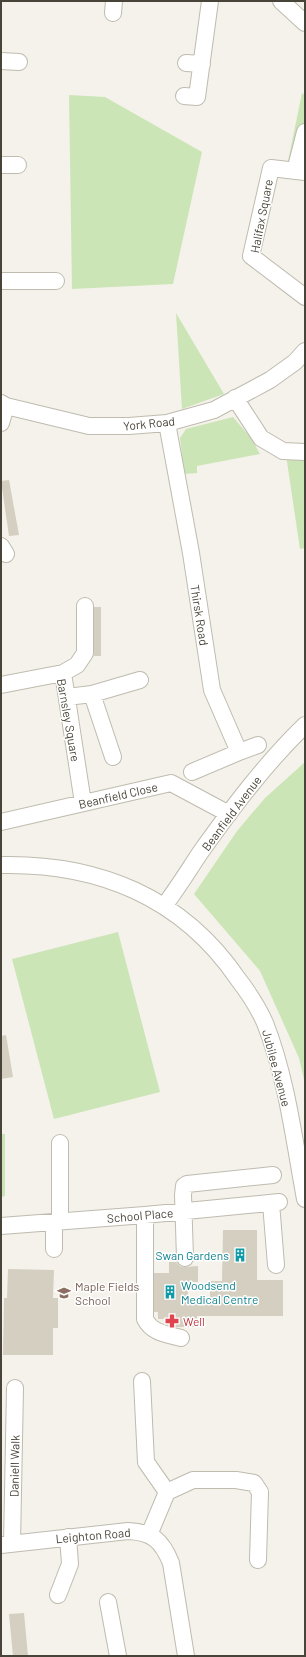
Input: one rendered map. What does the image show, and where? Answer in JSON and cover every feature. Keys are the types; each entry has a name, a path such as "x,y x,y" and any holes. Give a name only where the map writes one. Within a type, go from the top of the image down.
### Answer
{"street":[{"path":"184,96 197,97 196,66 210,1"},
{"path":"281,1 305,23"},
{"path":"1,61 19,62"},
{"path":"300,172 305,132"},
{"path":"1,165 18,165"},
{"name":"Halifax Square","path":"300,172 270,168 251,256 305,297"},
{"path":"1,281 56,281"},
{"name":"York Road","path":"4,404 89,426 129,426 167,423 214,410 270,380 295,362 305,351"},
{"path":"235,398 261,438 284,451 305,452"},
{"path":"1,423 4,404"},
{"name":"Thirsk Road","path":"167,423 191,553 212,690 239,752"},
{"path":"63,673 77,665 85,653 85,606"},
{"name":"Barnsley Square","path":"1,685 63,673 83,804"},
{"path":"67,697 92,694 140,680"},
{"path":"92,694 113,757"},
{"name":"Beanfield Avenue","path":"164,906 229,814 280,750 305,725"},
{"path":"192,772 258,745"},
{"name":"Beanfield Close","path":"1,822 172,783 229,814"},
{"name":"Jubilee Avenue","path":"1,864 28,864 75,870 111,880 139,892 164,906 197,931 215,949 247,992 264,1022 276,1054 285,1092 305,1200"},
{"path":"54,1249 57,1222 60,1142"},
{"path":"185,1258 184,1186 190,1182 273,1175"},
{"name":"School Place","path":"1,1226 145,1215 275,1202 276,1265"},
{"path":"145,1215 145,1319 149,1327 159,1332 181,1338"},
{"path":"142,1381 146,1462 167,1492"},
{"name":"Daniell Walk","path":"7,1544 18,1396"},
{"path":"186,1656 171,1563 165,1549 159,1541 150,1535 167,1492 192,1480 236,1480 254,1483 260,1492 266,1535 258,1560"},
{"name":"Leighton Road","path":"7,1544 128,1531 141,1531 150,1535"},
{"path":"58,1595 70,1564 68,1537"},
{"path":"108,1602 118,1656"}],"green space":[{"path":"302,93 305,95 305,126 300,125 291,162 288,161"},
{"path":"69,95 105,97 202,152 173,284 72,289"},
{"path":"176,313 224,394 182,409"},
{"path":"233,417 251,438 260,454 197,466 197,473 184,474 180,438 186,429"},
{"path":"286,455 294,455 305,460 305,548 300,549"},
{"path":"305,762 305,1084 299,1058 260,971 194,894 237,831 265,798"},
{"path":"118,932 160,1092 54,1119 12,959"},
{"path":"1,1134 5,1134 5,1196 1,1197"}],"building":[{"path":"9,480 19,535 9,536 1,481"},
{"path":"94,607 101,607 101,656 94,656"},
{"path":"6,1035 13,1077 1,1079 1,1036"},
{"name":"Swan Gardens","path":"223,1230 257,1230 257,1280 283,1280 283,1316 197,1316 197,1327 175,1327 167,1325 167,1319 158,1319 158,1312 154,1312 154,1273 169,1273 169,1262 176,1262 180,1266 185,1267 198,1266 198,1282 188,1282 188,1303 210,1303 210,1281 222,1281"},
{"path":"8,1269 54,1270 53,1298 58,1298 58,1328 53,1328 53,1355 3,1355 4,1298 7,1298"},
{"path":"24,1613 28,1656 13,1656 9,1614"}],"place":[{"name":"Swan Gardens","path":"240,1255"},
{"name":"Woodsend Medical Centre","path":"170,1292"},
{"name":"Maple Fields School","path":"64,1293"},
{"name":"Well","path":"172,1321"}]}
